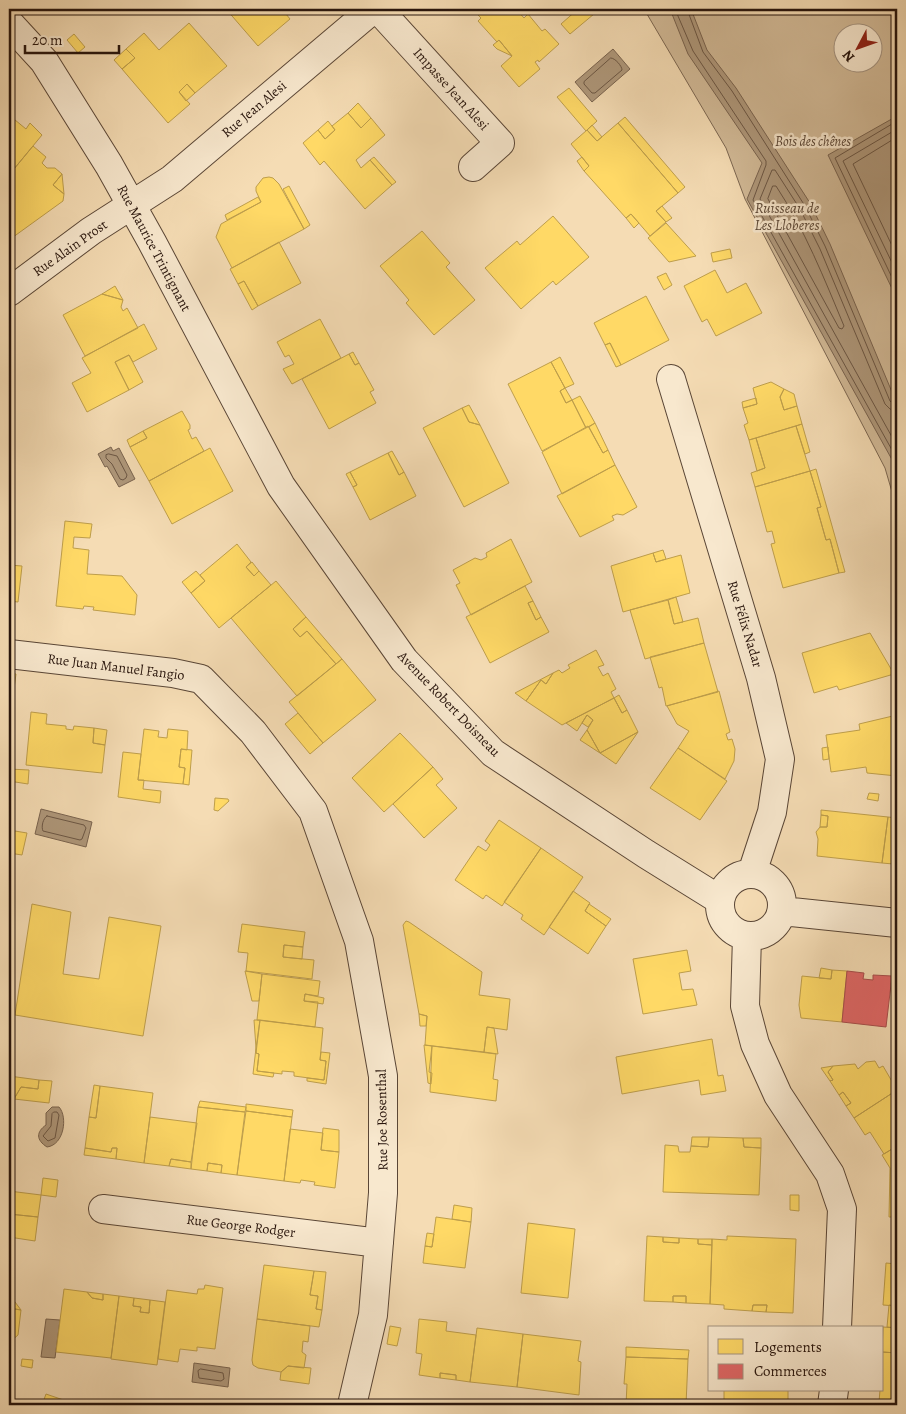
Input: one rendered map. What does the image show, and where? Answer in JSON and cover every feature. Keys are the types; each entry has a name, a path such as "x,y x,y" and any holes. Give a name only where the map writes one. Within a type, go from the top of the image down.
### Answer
{"street":[{"name":"Rue Jean Alesi","path":"132,205 172,179 373,9"},
{"name":"Impasse Jean Alesi","path":"378,9 500,143 473,167"},
{"name":"Rue Maurice Trintignant","path":"9,23 44,61 132,205 281,486"},
{"name":"Rue Alain Prost","path":"9,292 92,231 132,205"},
{"name":"Rue Félix Nadar","path":"671,379 761,678 780,759 772,812 752,873"},
{"name":"Avenue Robert Doisneau","path":"281,486 404,660 493,753 646,854 720,900"},
{"name":"Rue Juan Manuel Fangio","path":"9,654 173,673 201,679 253,732 313,811"},
{"name":"Rue Joe Rosenthal","path":"313,811 358,941 383,1076 383,1193 373,1315 352,1405"},
{"path":"752,873 763,875 776,886 783,900 779,920 765,933 747,936 729,928 720,910 720,900 722,891 735,877 752,873"},
{"path":"782,911 897,923"},
{"path":"747,936 745,1006 755,1044 778,1095 830,1174 842,1209 836,1326"},
{"name":"Rue George Rodger","path":"103,1209 379,1243"},
{"path":"832,1405 834,1392"}],"green space":[{"name":"Bois des chênes","path":"644,9 897,9 897,509 885,468 745,199 726,148"}],"water":[{"name":"Ruisseau de Les Lloberes","path":"670,9 691,9 707,50 736,88 810,203 830,244 897,404 897,473 895,465 747,199 762,163 688,54"},
{"path":"613,49 630,69 592,102 575,82"},
{"path":"897,116 897,299 828,155"},
{"path":"111,447 113,451 119,448 135,479 119,487 98,454"},
{"path":"41,809 92,822 86,847 35,834"},
{"path":"52,1107 59,1107 64,1124 61,1136 53,1145 47,1147 39,1139 39,1133 46,1125 46,1113"},
{"path":"46,1319 60,1320 55,1358 41,1357"},
{"path":"194,1363 230,1368 228,1387 192,1382"}],"building: Logements":[{"path":"226,9 282,9 290,19 258,46"},
{"path":"472,9 516,9 524,18 528,14 542,31 545,29 559,44 539,62 538,60 535,62 540,69 519,87 501,66 512,56 499,40 497,42 478,21 481,18"},
{"path":"578,9 592,9 594,14 570,34 561,24"},
{"path":"189,23 227,66 195,93 187,84 179,92 190,104 168,123 122,69 135,58 126,49 144,33 159,50"},
{"path":"74,34 85,47 78,53 67,40"},
{"path":"499,40 512,56 493,45"},
{"path":"126,49 135,58 122,69 114,60"},
{"path":"187,84 195,93 186,101 179,92"},
{"path":"569,88 597,121 586,131 557,97"},
{"path":"358,103 371,118 361,128 348,113"},
{"path":"348,113 361,128 371,118 385,135 356,160 361,168 370,160 392,185 365,209 324,161 320,165 303,143 318,130 325,139 335,130 332,126"},
{"path":"9,115 26,129 30,123 42,135 9,175"},
{"path":"625,117 685,187 678,193 618,123"},
{"path":"328,121 335,130 325,139 318,130"},
{"path":"618,123 678,193 656,211 666,222 650,236 631,214 626,218 584,171 589,166 571,144 587,130 597,141"},
{"path":"592,125 602,137 597,141 587,130"},
{"path":"33,146 46,157 42,163 47,168 55,168 62,174 53,185 64,194 63,201 9,240 9,175"},
{"path":"374,157 396,182 392,185 370,160"},
{"path":"582,157 589,166 584,171 577,161"},
{"path":"62,174 64,194 53,185"},
{"path":"269,177 279,184 304,229 232,268 216,237 221,224 261,202 256,187 263,178"},
{"path":"289,186 310,225 304,229 283,189"},
{"path":"258,197 261,202 227,220 225,215"},
{"path":"662,206 672,218 666,222 656,211"},
{"path":"631,214 639,223 634,228 626,218"},
{"path":"553,216 589,257 556,285 553,281 521,309 485,268 517,241 520,245"},
{"path":"666,223 696,256 669,262 648,238"},
{"path":"422,231 450,263 446,267 475,300 434,335 406,303 409,300 380,266"},
{"path":"279,242 301,283 258,306 244,281 238,284 230,269"},
{"path":"730,249 732,258 713,262 711,253"},
{"path":"715,270 727,293 746,283 762,313 716,336 707,319 702,322 684,286"},
{"path":"666,273 672,285 664,290 657,277"},
{"path":"244,281 258,306 252,310 238,284"},
{"path":"115,286 123,300 102,294"},
{"path":"102,294 123,300 121,307 123,311 127,308 138,328 85,356 63,315"},
{"path":"646,296 669,340 621,365 610,343 605,345 594,323"},
{"path":"320,319 341,358 292,384 283,369 294,364 289,355 285,357 277,342"},
{"path":"144,324 157,349 133,362 129,355 115,362 129,390 87,412 72,383 91,373 82,358"},
{"path":"610,343 621,365 616,367 605,345"},
{"path":"353,352 359,363 355,365 349,354"},
{"path":"349,354 355,365 359,363 374,390 370,392 376,403 329,429 302,379"},
{"path":"129,355 143,382 129,390 115,362"},
{"path":"560,357 574,384 565,388 551,362"},
{"path":"551,362 565,388 560,391 566,403 572,400 586,428 542,451 508,384"},
{"path":"771,382 784,389 780,397 784,410 797,406 802,424 749,440 744,425 748,423 743,408 757,404 753,388"},
{"path":"565,388 572,400 566,403 560,391"},
{"path":"784,389 794,394 797,406 784,410 780,397"},
{"path":"580,396 595,423 586,428 572,400"},
{"path":"756,398 757,404 743,408 742,402"},
{"path":"469,405 480,425 469,422 462,408"},
{"path":"462,408 469,422 480,425 509,483 464,507 423,428"},
{"path":"182,411 190,425 188,430 192,439 196,437 204,451 149,481 130,447 147,438 143,431"},
{"path":"595,423 608,450 603,453 589,427"},
{"path":"802,424 810,452 805,454 796,426"},
{"path":"588,426 603,453 608,450 615,465 562,494 542,452"},
{"path":"796,426 810,471 755,487 751,473 765,468 756,438"},
{"path":"143,431 147,438 130,447 127,440"},
{"path":"756,438 765,468 757,471 749,440"},
{"path":"210,448 233,491 172,524 149,481"},
{"path":"392,451 404,472 399,475 388,453"},
{"path":"388,453 399,475 404,472 416,496 370,520 353,487 357,485 350,472"},
{"path":"615,465 637,507 623,515 617,514 612,516 614,520 580,537 557,496"},
{"path":"816,469 845,572 839,573 830,539 826,540 817,508 821,507 810,471"},
{"path":"810,471 821,507 817,508 826,540 830,539 839,573 783,588 771,544 775,543 772,531 767,532 755,487"},
{"path":"350,472 357,485 353,487 346,474"},
{"path":"65,521 92,524 90,538 74,537 73,548 89,550 87,574 122,576 137,595 135,615 93,610 94,607 84,606 83,609 56,606"},
{"path":"511,539 532,582 471,615 456,585 460,583 453,570 475,558 481,560 487,557 486,553"},
{"path":"237,544 251,562 246,567 254,576 259,571 271,585 219,628 191,593 205,581 200,575"},
{"path":"663,550 666,559 656,562 653,553"},
{"path":"653,553 656,562 681,555 690,593 623,612 611,566"},
{"path":"252,562 259,571 254,576 246,567"},
{"path":"9,565 22,566 18,602 9,601"},
{"path":"196,571 205,581 191,593 182,582"},
{"path":"276,581 306,617 293,629 300,637 307,631 336,664 297,696 231,618"},
{"path":"525,586 533,601 528,603 536,620 541,617 549,632 490,663 466,617"},
{"path":"676,597 683,622 674,624 668,600"},
{"path":"668,600 674,624 698,618 704,643 645,659 630,610"},
{"path":"533,601 541,617 536,620 528,603"},
{"path":"306,617 342,659 336,664 307,631 300,637 293,629"},
{"path":"870,633 894,674 839,690 837,686 814,693 802,653"},
{"path":"704,643 718,692 666,706 662,687 659,688 650,657"},
{"path":"596,650 604,665 598,667 603,676 608,673 616,689 611,692 614,698 562,725 526,701 541,680 546,684 553,673 559,670 562,673 570,668 568,665"},
{"path":"342,659 376,700 323,743 289,702"},
{"path":"9,673 16,674 13,696 9,695"},
{"path":"553,673 546,684 541,680 526,701 515,693"},
{"path":"719,691 730,732 726,734 728,740 732,739 735,749 734,761 725,779 678,748 689,731 677,724 667,706"},
{"path":"619,695 627,710 622,713 614,698"},
{"path":"614,698 622,713 627,710 638,732 600,753 587,730 593,720 587,715 577,731 566,723"},
{"path":"31,712 47,714 46,724 66,726 66,729 73,730 74,726 94,728 93,743 105,745 102,773 26,765"},
{"path":"298,713 323,743 310,754 285,724"},
{"path":"587,715 593,720 588,727 582,723"},
{"path":"897,715 897,776 867,773 866,767 831,772 826,735 860,730 859,724"},
{"path":"94,728 107,730 105,745 93,743"},
{"path":"144,729 159,731 158,737 167,738 168,729 188,731 187,750 181,749 179,767 185,768 183,784 138,780"},
{"path":"587,730 600,753 580,740"},
{"path":"638,732 616,764 600,753"},
{"path":"400,733 433,767 384,812 352,778"},
{"path":"828,747 829,759 823,760 822,748"},
{"path":"678,748 727,781 700,820 650,788"},
{"path":"181,749 192,750 189,785 183,784 185,768 179,767"},
{"path":"123,752 141,754 138,780 144,780 143,789 161,791 160,803 118,797"},
{"path":"433,767 443,779 436,785 457,808 424,838 393,804"},
{"path":"9,769 29,770 28,784 9,781"},
{"path":"869,793 879,794 878,801 867,799"},
{"path":"215,798 228,799 229,801 218,811 214,810"},
{"path":"821,810 888,817 882,863 817,856 818,839 816,832 820,827 827,827 828,816 821,815"},
{"path":"821,815 828,816 827,827 820,827"},
{"path":"888,817 897,818 893,864 882,863"},
{"path":"499,820 541,848 502,906 486,895 483,899 455,880 478,846 486,851 490,845 485,841"},
{"path":"9,830 27,833 22,855 9,853"},
{"path":"541,848 583,877 544,935 521,919 523,915 504,902"},
{"path":"573,891 590,903 585,911 606,926 588,954 549,927"},
{"path":"32,904 71,912 63,974 99,979 109,917 161,926 143,1036 15,1015"},
{"path":"589,904 611,919 606,926 585,911"},
{"path":"406,921 482,972 479,995 510,999 507,1030 487,1027 484,1052 425,1045 427,1016 419,1014 403,925"},
{"path":"242,924 305,932 303,947 284,945 283,957 314,960 312,979 246,971 248,953 238,952"},
{"path":"284,945 303,947 302,959 283,957"},
{"path":"687,950 691,971 679,973 682,990 693,989 697,1005 643,1014 633,959"},
{"path":"821,968 832,970 831,979 819,978"},
{"path":"832,970 847,971 842,1022 801,1018 799,1005 802,976 831,979"},
{"path":"245,971 262,974 259,1001 252,1001"},
{"path":"262,974 320,981 318,996 305,994 304,1001 318,1002 315,1027 257,1020"},
{"path":"305,994 324,998 323,1004 304,1001"},
{"path":"419,1014 427,1016 426,1026 420,1026"},
{"path":"254,1020 260,1020 256,1048"},
{"path":"260,1020 323,1028 320,1060 326,1061 324,1080 294,1076 294,1072 282,1071 282,1074 257,1071 259,1054 256,1053"},
{"path":"487,1027 494,1028 498,1054 484,1052"},
{"path":"712,1039 718,1076 723,1075 726,1091 701,1095 699,1080 622,1094 616,1057"},
{"path":"424,1045 432,1046 429,1072 432,1073 431,1084 428,1083"},
{"path":"432,1046 496,1054 493,1079 498,1080 496,1101 430,1092"},
{"path":"256,1048 256,1053 259,1054 257,1071 274,1073 273,1077 253,1074"},
{"path":"321,1052 330,1053 326,1084 307,1081 307,1078 324,1080 326,1061 320,1060"},
{"path":"875,1061 879,1068 883,1066 897,1090 854,1118 846,1106 851,1103 843,1092 839,1095 830,1081 833,1080 828,1072 833,1066 855,1064 858,1069 866,1062"},
{"path":"833,1066 828,1072 833,1080 830,1081 821,1068"},
{"path":"9,1076 39,1080 38,1089 21,1087 14,1099 10,1134"},
{"path":"39,1080 52,1081 49,1103 14,1099 21,1087 38,1089"},
{"path":"94,1085 100,1086 96,1118 89,1117"},
{"path":"100,1086 153,1093 144,1163 116,1159 117,1148 112,1148 111,1152 85,1148 89,1117 96,1118"},
{"path":"897,1090 897,1146 884,1154 870,1132 865,1135 854,1118"},
{"path":"843,1092 851,1103 846,1106 839,1095"},
{"path":"200,1101 246,1107 245,1112 198,1107"},
{"path":"246,1104 293,1110 292,1117 246,1111"},
{"path":"198,1107 245,1112 237,1175 221,1173 222,1165 208,1163 207,1171 191,1169"},
{"path":"246,1111 292,1117 284,1181 237,1175"},
{"path":"150,1117 197,1123 191,1162 171,1159 169,1166 144,1163"},
{"path":"323,1128 339,1130 339,1152 321,1150"},
{"path":"290,1129 323,1133 321,1150 339,1152 335,1188 314,1185 315,1182 301,1180 300,1183 284,1181"},
{"path":"692,1137 709,1137 708,1147 691,1146"},
{"path":"709,1137 743,1138 744,1147 761,1148 759,1195 663,1192 665,1145 678,1146 679,1152 690,1152 691,1146 708,1147"},
{"path":"743,1138 761,1138 761,1148 744,1147"},
{"path":"897,1146 897,1217 889,1217 890,1168 882,1155"},
{"path":"85,1148 111,1152 112,1148 117,1148 116,1159 84,1155"},
{"path":"171,1159 191,1162 191,1169 169,1166"},
{"path":"208,1163 222,1165 221,1173 207,1171"},
{"path":"43,1178 58,1180 56,1197 41,1195"},
{"path":"9,1191 41,1195 38,1217 9,1214"},
{"path":"790,1195 799,1195 799,1211 790,1210"},
{"path":"454,1205 472,1208 471,1222 452,1219"},
{"path":"9,1214 38,1217 35,1241 9,1237"},
{"path":"436,1217 471,1222 465,1268 423,1263 425,1246 432,1247"},
{"path":"528,1223 575,1229 568,1298 521,1293"},
{"path":"427,1233 434,1234 432,1247 425,1246"},
{"path":"647,1236 663,1237 663,1242 679,1243 679,1238 698,1239 698,1244 712,1245 710,1304 686,1303 686,1296 673,1296 673,1302 644,1301"},
{"path":"727,1236 796,1239 793,1313 766,1312 767,1305 753,1305 752,1311 724,1309 724,1305 710,1304 712,1239 727,1240"},
{"path":"663,1237 679,1238 679,1243 663,1242"},
{"path":"698,1239 712,1239 712,1245 698,1244"},
{"path":"886,1263 897,1264 897,1306 883,1305"},
{"path":"264,1265 314,1271 310,1295 318,1296 316,1309 322,1310 319,1327 257,1319"},
{"path":"314,1271 326,1272 322,1310 316,1309 318,1296 310,1295"},
{"path":"205,1285 223,1288 215,1349 197,1347 197,1351 180,1349 178,1362 158,1359 167,1290 197,1294 198,1289 204,1289"},
{"path":"64,1289 87,1292 92,1298 103,1300 103,1294 119,1296 111,1358 56,1352"},
{"path":"87,1292 103,1294 103,1300 92,1298"},
{"path":"9,1294 21,1310 9,1308"},
{"path":"119,1296 134,1298 133,1306 141,1307 140,1312 149,1313 150,1300 165,1302 157,1365 111,1359"},
{"path":"673,1296 686,1296 686,1303 673,1302"},
{"path":"134,1298 150,1300 149,1313 140,1312 141,1307 133,1306"},
{"path":"753,1305 767,1305 766,1312 752,1311"},
{"path":"889,1305 897,1306 897,1328 887,1327"},
{"path":"9,1308 21,1310 18,1335 10,1342"},
{"path":"257,1319 310,1326 308,1342 303,1341 302,1352 306,1355 304,1368 288,1366 281,1372 258,1368 253,1365"},
{"path":"419,1319 447,1322 446,1331 476,1335 470,1382 456,1380 456,1375 440,1373 440,1378 419,1375 422,1354 416,1353"},
{"path":"390,1326 401,1328 397,1346 387,1344"},
{"path":"884,1327 897,1328 897,1353 884,1352"},
{"path":"477,1328 523,1334 517,1387 470,1382"},
{"path":"523,1334 581,1341 578,1361 581,1362 579,1395 517,1387"},
{"path":"626,1347 689,1350 688,1359 626,1357"},
{"path":"884,1352 897,1353 897,1403 879,1402 880,1392 884,1392"},
{"path":"626,1357 688,1359 686,1405 626,1405 627,1384 624,1384"},
{"path":"22,1359 33,1360 32,1368 21,1366"},
{"path":"288,1366 311,1368 309,1384 280,1380 281,1372"},
{"path":"440,1373 456,1375 456,1380 440,1378"},
{"path":"724,1392 788,1392 788,1405 724,1405"},
{"path":"46,1394 78,1405 42,1405"}],"building: Commerces":[{"path":"847,971 864,973 863,979 873,980 873,975 892,976 886,1027 842,1022"}]}
